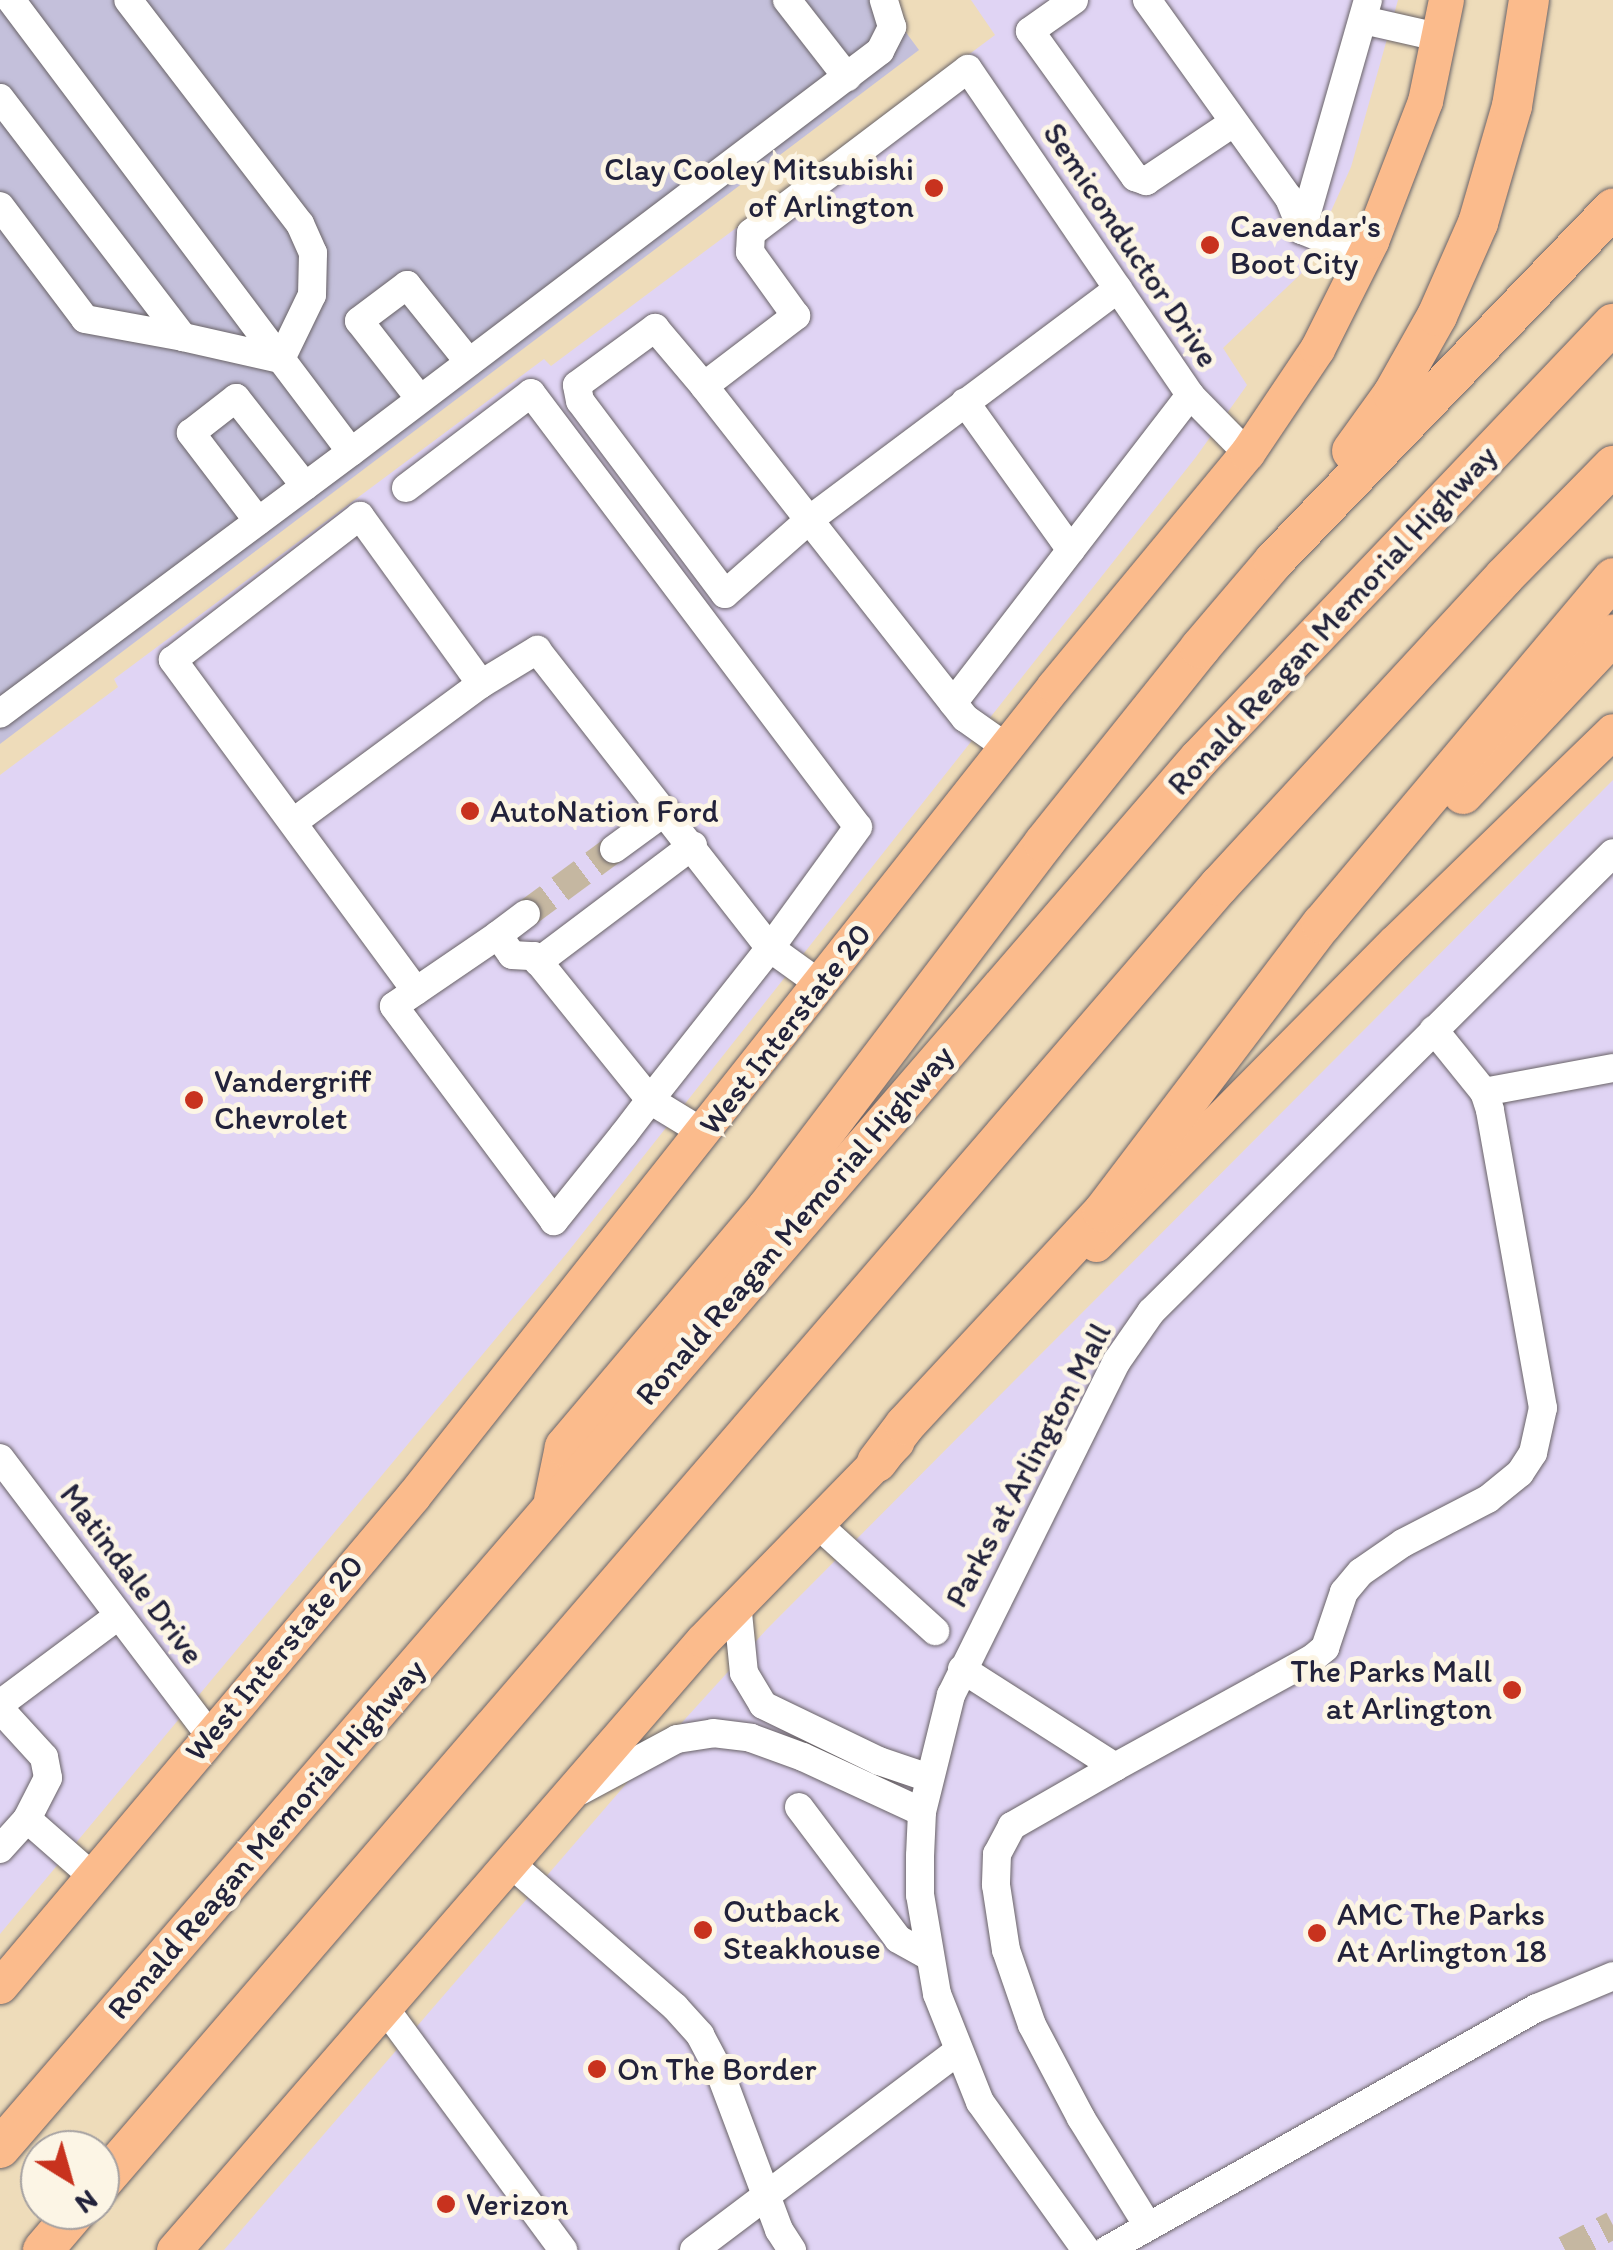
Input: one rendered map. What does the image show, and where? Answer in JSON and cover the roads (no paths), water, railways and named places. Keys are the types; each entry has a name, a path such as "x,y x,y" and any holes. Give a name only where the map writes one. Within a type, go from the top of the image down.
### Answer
{"highway":[{"path":"554,1504 565,1447 767,1208 1044,843 1274,561 1393,394 1437,316 1478,223 1520,67 1529,0"},
{"path":"1274,561 1613,209"},
{"name":"Ronald Reagan Memorial Highway","path":"0,2148 1199,759 1613,324"},
{"path":"120,2161 1193,916 1354,738 1613,466"},
{"path":"877,1462 905,1425 1103,1212 1186,1108 1322,924 1613,578"},
{"path":"1186,1108 1401,859 1613,635"},
{"path":"43,2250 60,2230"}],"main road":[{"name":"West Interstate 20","path":"0,1986 208,1733 413,1496 1006,747 1246,453 1316,349 1363,256 1425,100 1446,0"},
{"path":"174,2250 737,1603 1395,942 1613,732"}],"street":[{"path":"11,0 351,452"},
{"path":"128,0 300,224 313,253 312,295 281,359"},
{"path":"787,0 847,76"},
{"path":"0,714 880,51 892,27 884,0"},
{"path":"1074,0 1030,31 1134,177 1146,181 1232,123"},
{"path":"1147,0 1289,198 1302,230 1363,256"},
{"path":"1302,230 1366,10 1438,37"},
{"name":"Semiconductor Drive","path":"704,386 796,316 750,252 751,232 968,69 1190,395 1246,453"},
{"path":"0,98 183,337"},
{"path":"0,206 85,319 281,359"},
{"path":"420,399 359,321 407,284 469,362"},
{"path":"1006,747 964,718 808,520 704,386 655,328 577,385 580,401 725,594 808,520 1118,290"},
{"path":"406,488 531,393 858,827 770,948 554,1221 394,1006 526,914"},
{"path":"953,703 1190,395"},
{"path":"258,521 191,433 236,398 304,486"},
{"path":"965,402 1071,550"},
{"path":"416,991 295,821 172,660 360,516 480,684"},
{"path":"295,821 480,684 536,650 693,845 770,948 820,984"},
{"path":"614,850 666,811"},
{"path":"538,962 693,845"},
{"name":"Parks at Arlington Mall","path":"1086,2250 999,2131 956,2052 929,1956 920,1895 922,1812 962,1669 1117,1362 1150,1312 1613,853"},
{"path":"498,935 512,954 534,956 650,1100 704,1132"},
{"path":"1148,2226 1081,2118 1021,2001 1006,1950 996,1885 997,1854 1012,1826 1313,1658 1333,1634 1344,1592 1361,1572 1488,1499 1520,1473 1533,1453 1543,1408 1484,1092 1434,1030"},
{"path":"1484,1092 1613,1068"},
{"name":"Matindale Drive","path":"0,1458 208,1733"},
{"path":"816,1523 935,1631"},
{"path":"737,1603 744,1672 763,1705 879,1762 929,1778"},
{"path":"0,1849 27,1819 48,1778 44,1756 0,1707 118,1616"},
{"path":"962,1669 1115,1766"},
{"path":"565,1799 676,1739 713,1733 751,1738 802,1757 922,1812"},
{"path":"799,1807 898,1939 929,1956"},
{"path":"27,1819 93,1877"},
{"path":"510,1863 674,2006 700,2035 720,2070 767,2196 792,2250"},
{"path":"1107,2250 1537,2008 1613,1976"},
{"path":"384,2007 563,2250"},
{"path":"694,2250 956,2052"}],"tunnel":[{"path":"526,914 614,849"},
{"path":"1565,2250 1613,2225"}],"place":[{"name":"Clay Cooley Mitsubishi of Arlington","path":"934,188"},
{"name":"Cavendar's Boot City","path":"1210,245"},
{"name":"AutoNation Ford","path":"470,811"},
{"name":"Vandergriff Chevrolet","path":"194,1100"},
{"name":"The Parks Mall at Arlington","path":"1512,1690"},
{"name":"Outback Steakhouse","path":"703,1930"},
{"name":"AMC The Parks At Arlington 18","path":"1317,1933"},
{"name":"On The Border","path":"597,2069"},
{"name":"Verizon","path":"446,2204"}]}
